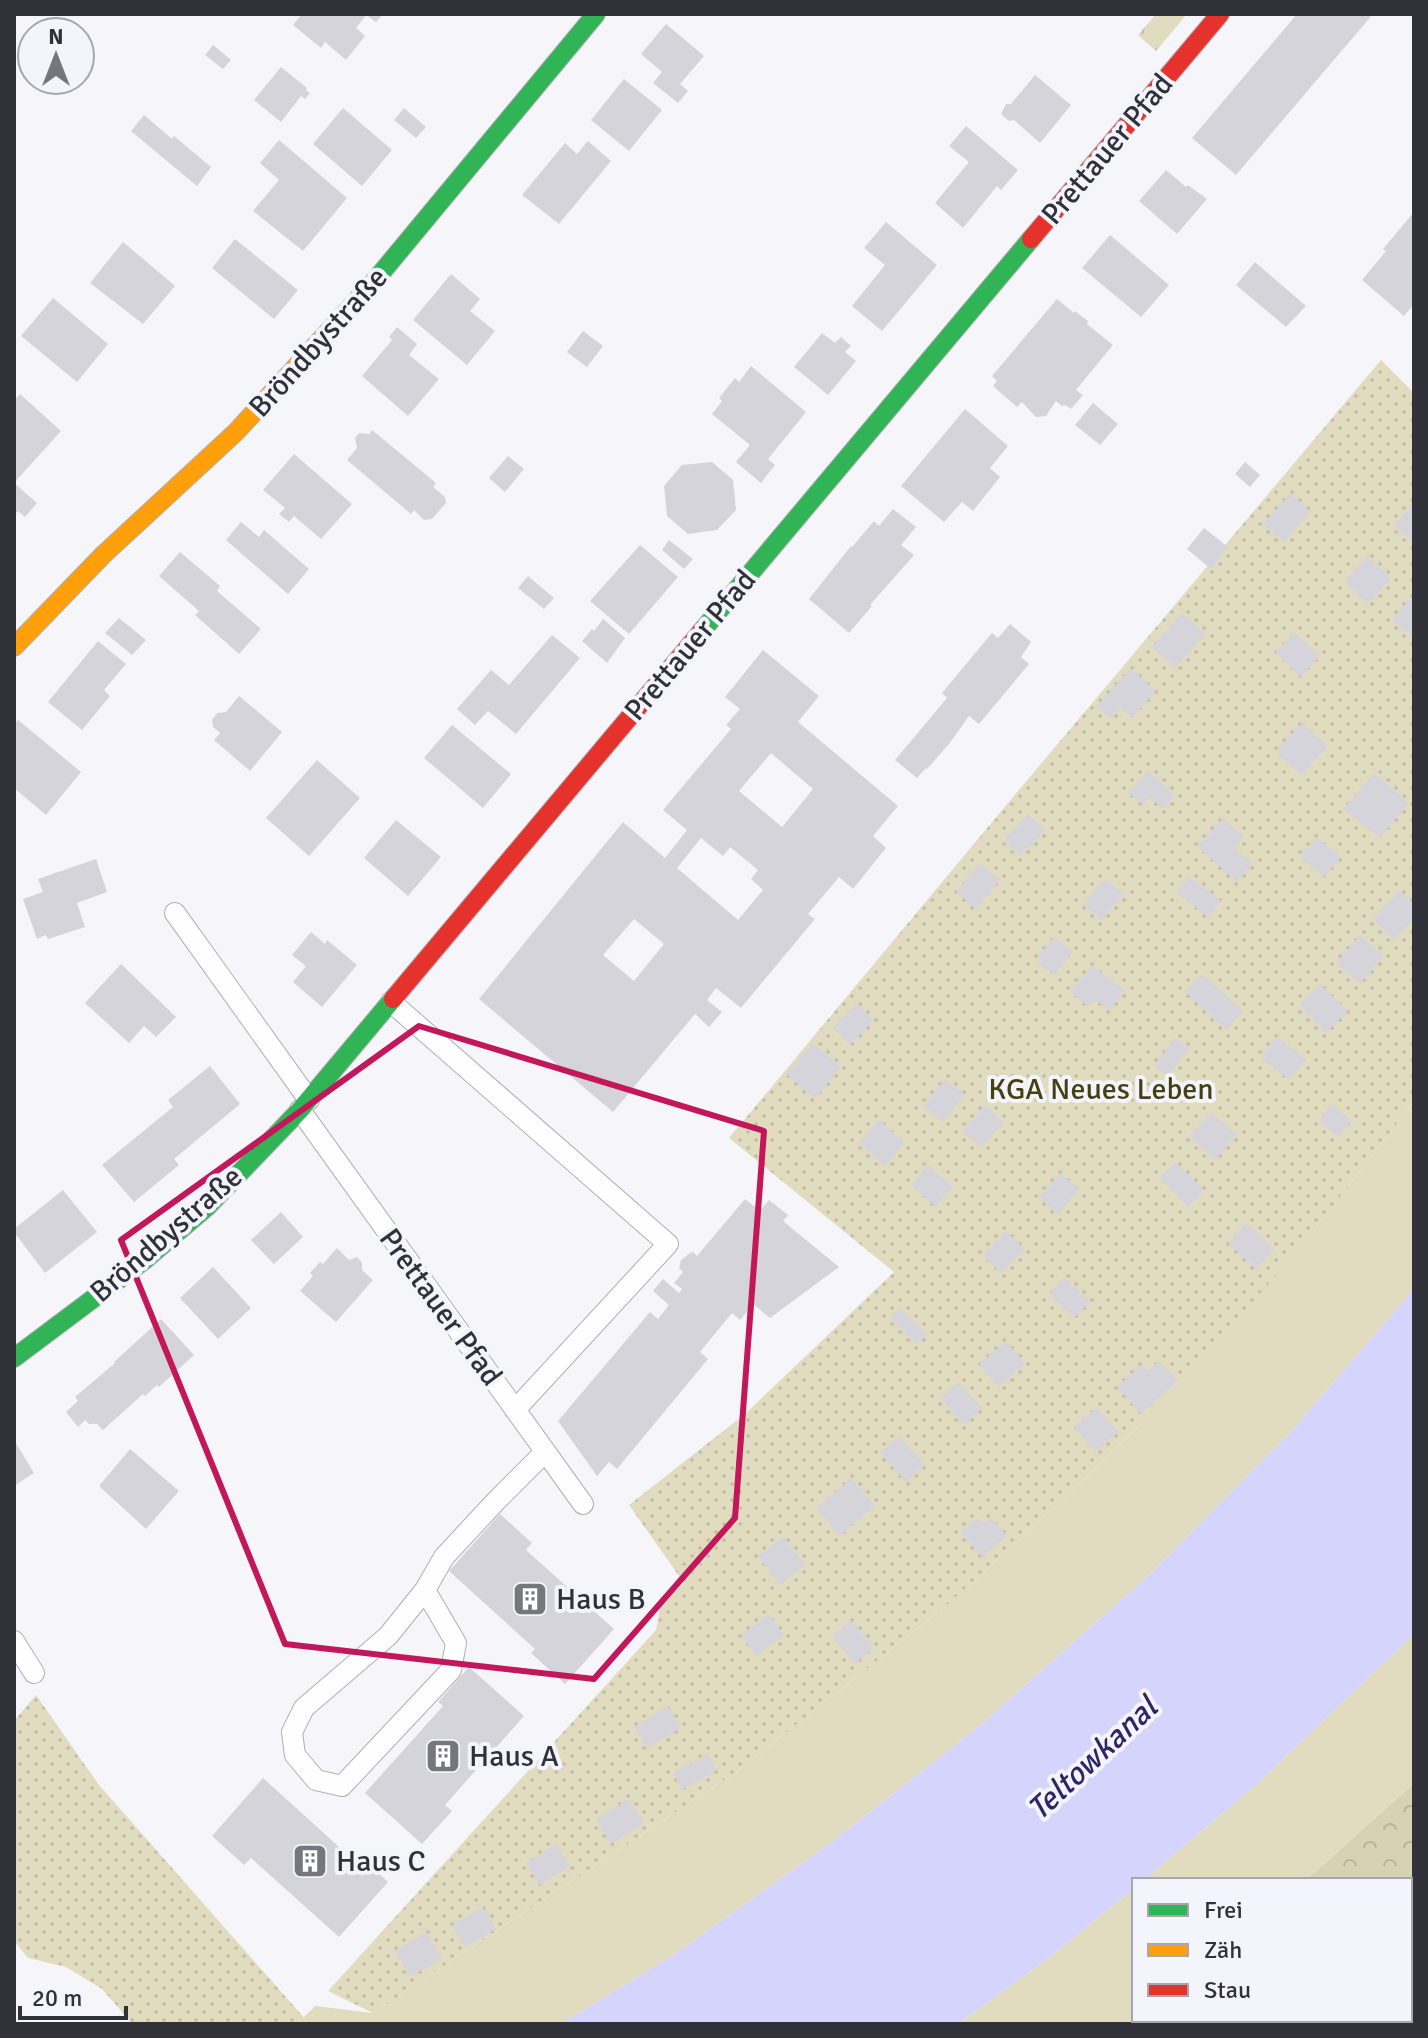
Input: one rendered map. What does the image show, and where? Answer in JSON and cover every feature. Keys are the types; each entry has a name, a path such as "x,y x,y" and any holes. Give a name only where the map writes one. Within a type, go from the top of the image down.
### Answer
{"street":[{"name":"Bröndbystraße","path":"14,647 103,555 270,397 355,304 596,14"},
{"name":"Prettauer Pfad","path":"304,1105 1220,14"},
{"name":"Bröndbystraße","path":"14,1358 146,1259 207,1207 304,1105"}],"lane":[{"name":"Prettauer Pfad","path":"175,913 304,1105 583,1504"},
{"path":"391,1002 668,1244 515,1410"},
{"path":"425,1590 456,1643 451,1670 342,1786 316,1780 295,1755 292,1732 304,1708 388,1636 425,1590 444,1557 545,1452"},
{"path":"14,1641 34,1673"}],"highlighted area":[{"path":"419,1026 764,1131 735,1518 594,1679 285,1644 121,1240"}],"green space":[{"path":"1156,14 1187,14 1156,51 1138,35"},
{"name":"KGA Neues Leben","path":"1381,360 1414,393 1414,1101 1308,1238 1216,1344 1137,1428 947,1605 739,1770 373,2013 328,1991 656,1630 661,1603 684,1583 629,1505 745,1414 894,1272 729,1138"},
{"path":"1414,1101 1414,1289 1289,1434 1147,1577 978,1727 828,1845 675,1954 561,2024 303,2024 306,2020 304,2017 315,2006 373,2013 739,1770 947,1605 1137,1428 1308,1238"},
{"path":"1414,1634 1414,1783 1308,1878 1146,1878 1257,1784"},
{"path":"36,1695 99,1785 306,2020 303,2024 133,2024 102,1989 66,1967 28,1958 14,1941 14,1721"},
{"path":"1414,1783 1414,2024 1136,2024 1412,2022 1412,1878 1308,1878"},
{"path":"1132,1890 1132,2022 1138,2022 958,2024 1054,1954"}],"water":[{"name":"Teltowkanal","path":"1414,1289 1414,1634 1257,1784 1146,1878 1132,1878 1132,1890 1054,1954 958,2024 561,2024 675,1954 828,1845 978,1727 1147,1577 1289,1434"}],"building":[{"path":"302,14 383,14 376,22 366,15 356,28 365,36 346,60 325,42 321,48 293,25"},
{"path":"1297,14 1373,14 1236,175 1192,138"},
{"path":"666,24 704,56 680,84 688,91 678,103 653,83 662,72 641,54"},
{"path":"213,45 231,60 223,69 205,55"},
{"path":"281,67 310,93 305,99 301,96 281,122 254,100"},
{"path":"1035,75 1071,105 1040,143 1014,120 1009,121 1001,114 1006,104 1011,104"},
{"path":"624,79 662,110 629,151 591,120"},
{"path":"343,108 392,150 362,186 313,144"},
{"path":"404,108 426,127 416,138 394,120"},
{"path":"144,115 211,167 197,186 131,131"},
{"path":"966,126 1018,170 1001,190 997,186 963,228 935,203 969,162 949,146"},
{"path":"279,140 347,198 303,251 253,211 279,180 260,163"},
{"path":"588,141 611,161 559,224 522,195 565,143 577,154"},
{"path":"1166,170 1207,199 1177,234 1139,201"},
{"path":"1414,212 1414,304 1404,316 1362,280"},
{"path":"886,222 937,265 882,331 852,306 885,265 864,248"},
{"path":"1110,235 1169,285 1141,317 1082,268"},
{"path":"235,239 298,290 274,319 212,268"},
{"path":"123,242 175,286 143,324 90,283"},
{"path":"1255,262 1306,306 1286,327 1236,285"},
{"path":"451,274 480,299 470,311 495,331 467,365 413,320"},
{"path":"53,298 108,344 77,382 21,336"},
{"path":"1057,299 1088,321 1087,324 1113,345 1076,390 1083,395 1071,409 1056,401 1046,416 1036,417 1022,402 1017,407 993,386 997,381 992,376"},
{"path":"397,327 417,344 409,355 439,379 408,416 362,376 392,340 389,337"},
{"path":"583,331 603,346 587,367 567,352"},
{"path":"822,333 835,343 841,337 851,346 845,352 856,361 828,395 794,367"},
{"path":"751,366 806,412 768,459 775,465 761,483 736,462 750,445 712,414 722,401 719,398 735,378 739,382"},
{"path":"20,394 61,431 14,483 14,401"},
{"path":"1093,403 1118,424 1100,445 1075,425"},
{"path":"965,409 1008,446 990,468 1000,477 973,511 962,502 944,522 901,486"},
{"path":"372,430 436,483 433,487 445,497 446,503 432,519 424,520 414,510 411,514 347,460 357,448 355,438 359,433 369,434"},
{"path":"294,454 352,504 321,539 294,516 289,522 279,514 285,508 263,490"},
{"path":"508,456 524,469 505,492 489,478"},
{"path":"712,462 733,480 736,510 717,530 688,534 667,516 664,486 682,465"},
{"path":"1245,462 1260,475 1250,487 1235,474"},
{"path":"14,483 37,503 25,517 18,511 14,515"},
{"path":"1290,494 1310,511 1284,542 1263,524"},
{"path":"1414,502 1414,543 1394,526"},
{"path":"893,509 916,527 901,545 914,555 849,633 809,599 874,521 879,526"},
{"path":"241,522 259,537 264,530 309,569 288,594 226,540"},
{"path":"1204,528 1228,547 1211,569 1187,549"},
{"path":"669,540 693,559 684,569 662,550"},
{"path":"640,545 678,577 629,634 590,601"},
{"path":"180,552 220,586 217,591 261,629 239,654 195,615 199,611 159,576"},
{"path":"1367,556 1391,578 1368,604 1344,582"},
{"path":"528,576 554,598 544,609 518,588"},
{"path":"1409,599 1414,604 1414,638 1392,620"},
{"path":"1182,613 1206,634 1175,668 1152,647"},
{"path":"119,618 146,640 132,655 105,633"},
{"path":"603,619 625,638 607,663 582,641"},
{"path":"1010,624 1031,642 1021,657 1029,664 979,724 969,716 949,744 917,778 895,760 947,698 942,693 992,633 998,638"},
{"path":"1294,632 1320,656 1301,677 1275,653"},
{"path":"552,635 580,658 516,734 488,711 475,725 457,709 491,670 509,685"},
{"path":"98,641 126,664 104,690 110,696 82,730 48,702"},
{"path":"763,650 819,696 798,722 898,806 873,836 886,848 853,889 839,877 808,914 815,919 741,1008 716,988 707,1000 722,1012 709,1027 695,1014 613,1112 479,999 623,822 665,858 687,830 663,810 731,729 726,725 740,709 725,697","holes":["771,753 813,789 782,827 739,791","701,838 723,856 730,847 758,870 751,879 763,890 738,920 677,868","634,919 664,944 634,981 603,955"]},
{"path":"1131,668 1156,691 1132,718 1120,707 1110,718 1097,706"},
{"path":"239,696 282,732 250,771 214,740 220,733 213,727 212,720 217,713 226,712"},
{"path":"18,720 81,772 46,815 14,788 14,725"},
{"path":"1302,723 1328,746 1301,775 1275,752"},
{"path":"452,725 511,774 483,808 424,758"},
{"path":"317,760 360,798 309,856 266,818"},
{"path":"1148,771 1175,795 1163,809 1149,797 1143,805 1128,793"},
{"path":"1374,773 1409,803 1380,838 1343,809"},
{"path":"1028,814 1046,830 1021,856 1004,840"},
{"path":"1223,818 1244,837 1234,848 1253,864 1237,882 1197,847"},
{"path":"396,820 441,857 408,896 364,858"},
{"path":"1317,837 1341,857 1324,877 1300,857"},
{"path":"96,859 107,892 77,903 85,927 48,939 46,935 37,939 23,899 43,892 38,879"},
{"path":"980,863 1000,880 976,909 956,892"},
{"path":"1189,876 1221,901 1208,917 1176,893"},
{"path":"1105,879 1124,894 1102,920 1083,905"},
{"path":"1400,890 1414,904 1414,919 1394,940 1372,919"},
{"path":"311,932 325,944 327,940 357,965 322,1007 293,982 306,966 292,955"},
{"path":"1360,935 1384,956 1360,984 1336,963"},
{"path":"1054,937 1073,952 1054,975 1035,960"},
{"path":"121,964 176,1017 156,1037 144,1026 129,1043 85,1003"},
{"path":"1092,965 1125,991 1109,1011 1096,1000 1087,1006 1070,992"},
{"path":"1202,974 1243,1011 1226,1030 1185,992"},
{"path":"1320,984 1348,1011 1326,1033 1299,1006"},
{"path":"857,1003 874,1020 850,1045 833,1027"},
{"path":"1277,1036 1306,1060 1289,1080 1260,1057"},
{"path":"1175,1038 1189,1048 1168,1076 1154,1066"},
{"path":"813,1043 841,1067 815,1099 786,1074"},
{"path":"210,1066 240,1104 174,1159 179,1165 134,1202 102,1165 173,1107 168,1100"},
{"path":"945,1079 965,1095 943,1122 923,1106"},
{"path":"1332,1104 1352,1121 1338,1137 1319,1120"},
{"path":"985,1105 1004,1122 981,1147 962,1131"},
{"path":"1211,1112 1237,1135 1215,1160 1189,1136"},
{"path":"879,1119 905,1143 885,1166 859,1143"},
{"path":"1176,1162 1204,1190 1188,1207 1159,1178"},
{"path":"927,1165 953,1186 936,1207 911,1186"},
{"path":"1060,1173 1079,1189 1058,1214 1039,1198"},
{"path":"63,1190 97,1232 45,1273 14,1229"},
{"path":"745,1199 760,1211 769,1200 788,1215 783,1221 839,1267 770,1318 753,1304 740,1320 732,1313 700,1352 708,1359 617,1469 609,1462 597,1476 558,1421 650,1312 658,1319 669,1305 653,1291 663,1279 679,1293 682,1289 674,1283 683,1272 679,1268 681,1260 693,1252 697,1256"},
{"path":"281,1212 303,1237 274,1264 251,1240"},
{"path":"1246,1223 1274,1249 1256,1269 1228,1243"},
{"path":"1006,1231 1025,1249 1001,1273 982,1255"},
{"path":"337,1248 349,1260 357,1257 362,1263 362,1270 373,1280 336,1322 300,1291 313,1276 310,1273"},
{"path":"213,1267 251,1308 218,1339 180,1298"},
{"path":"1064,1277 1090,1302 1074,1318 1049,1294"},
{"path":"899,1308 927,1334 917,1344 890,1318"},
{"path":"161,1319 194,1355 159,1387 157,1385 145,1396 143,1394 103,1430 85,1420 78,1427 66,1412 78,1401 75,1397"},
{"path":"1006,1341 1025,1363 999,1387 979,1364"},
{"path":"1159,1361 1178,1381 1141,1414 1117,1387 1142,1364 1148,1371"},
{"path":"958,1382 982,1408 964,1425 940,1398"},
{"path":"1097,1407 1118,1432 1095,1452 1074,1427"},
{"path":"899,1436 925,1465 906,1482 880,1453"},
{"path":"14,1440 34,1473 14,1486"},
{"path":"130,1449 179,1491 146,1529 99,1486"},
{"path":"851,1478 875,1505 840,1536 816,1508"},
{"name":"Haus B","path":"500,1514 532,1543 526,1550 614,1629 565,1684 531,1653 535,1649 449,1571"},
{"path":"991,1517 1007,1536 982,1557 960,1532 977,1518 982,1524"},
{"path":"783,1537 806,1565 780,1585 758,1556"},
{"path":"769,1614 784,1635 756,1656 741,1635"},
{"path":"851,1620 874,1648 855,1664 832,1636"},
{"name":"Haus A","path":"469,1667 524,1716 445,1805 452,1811 422,1844 365,1793 443,1706 438,1702"},
{"path":"668,1706 681,1728 647,1748 634,1727"},
{"path":"707,1754 717,1770 682,1790 673,1773"},
{"name":"Haus C","path":"263,1778 349,1856 354,1851 388,1882 339,1937 251,1858 244,1865 212,1836"},
{"path":"628,1799 644,1823 611,1844 596,1820"},
{"path":"556,1844 570,1866 540,1885 526,1863"},
{"path":"483,1907 496,1929 465,1947 452,1925"},
{"path":"426,1932 442,1958 411,1977 395,1951"}],"traffic: fast":[{"path":"372,284 596,14"},
{"path":"701,632 1031,239"},
{"path":"14,1358 146,1259 207,1207 300,1110 393,999"}],"traffic: slow":[{"path":"14,647 103,555 236,432 372,284"}],"traffic: jam":[{"path":"1031,239 1220,14"},
{"path":"393,999 701,632"}],"place":[{"name":"Haus B","path":"530,1599"},
{"name":"Haus A","path":"443,1756"},
{"name":"Haus C","path":"310,1861"}]}
